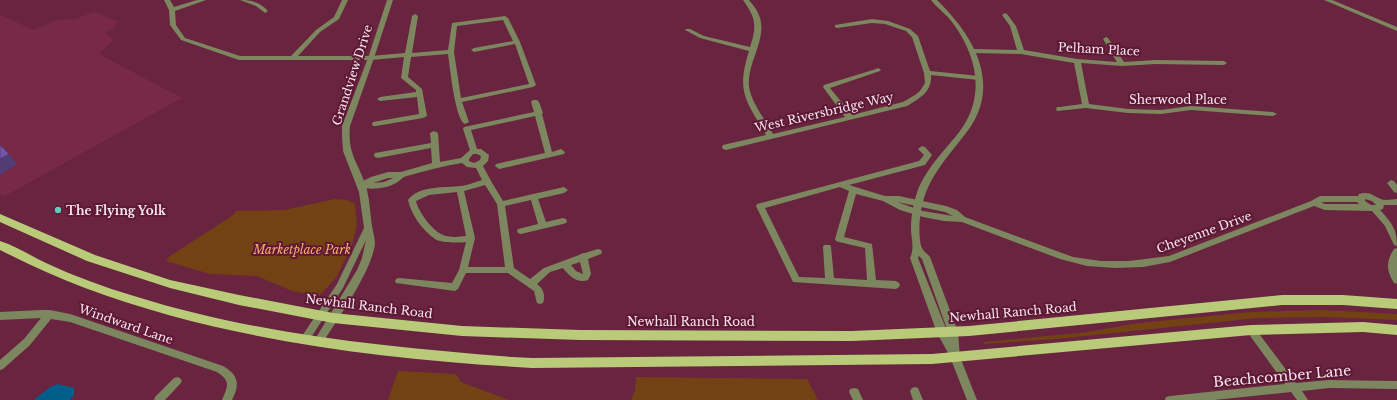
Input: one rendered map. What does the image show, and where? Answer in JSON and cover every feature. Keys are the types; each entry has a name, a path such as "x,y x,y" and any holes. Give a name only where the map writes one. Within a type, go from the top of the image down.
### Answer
{"main road":[{"name":"Newhall Ranch Road","path":"0,218 91,258 170,284 239,300 333,318 462,331 580,335 852,336 948,332 1282,300 1343,300 1397,304"},
{"path":"0,245 68,277 134,301 197,318 319,341 452,358 532,363 932,359 1251,330 1363,327 1397,330"}],"street":[{"path":"167,0 172,10 173,25 183,39 239,58 371,58 451,52"},
{"path":"172,10 202,0"},
{"path":"243,0 258,5 265,11"},
{"path":"293,58 318,31 337,18 345,0"},
{"name":"Grandview Drive","path":"319,341 360,271 368,254 371,239 368,228 368,213 362,185 351,165 345,146 345,136 348,120 371,58 390,0"},
{"path":"746,0 755,13 758,26 753,50 746,70 746,88 748,96 770,135"},
{"path":"934,0 955,21 974,51 979,78 980,94 968,124 935,168 924,186 917,207 915,231 918,250 914,258 948,332 955,357 972,400"},
{"path":"1327,0 1397,29"},
{"path":"1005,15 1013,26 1021,52"},
{"path":"376,124 423,116 419,88 404,78 415,16"},
{"path":"458,100 533,85 518,42 505,18 454,24 451,52 458,100 474,152"},
{"path":"837,26 872,21 886,22 908,30 915,36 927,73 979,78"},
{"path":"688,30 702,37 753,50"},
{"path":"1106,39 1122,64"},
{"path":"474,50 518,42"},
{"name":"Pelham Place","path":"974,51 1021,52 1077,61 1122,64 1156,62 1224,63"},
{"path":"1077,61 1086,106"},
{"path":"850,118 826,87 878,70"},
{"name":"West Riversbridge Way","path":"726,147 770,135 850,118 905,104 918,97 923,92 928,83 927,73"},
{"path":"380,99 420,94"},
{"path":"535,102 549,154"},
{"name":"Sherwood Place","path":"1060,109 1086,106 1161,112 1191,108 1273,114"},
{"path":"466,125 538,113"},
{"path":"434,133 436,166"},
{"path":"378,155 434,145"},
{"path":"896,285 796,280 760,206 842,186 922,163 928,155 922,149"},
{"path":"362,185 377,186 395,181 401,175 464,160 466,156 474,152 481,152 485,155 485,159 478,164 469,165 464,160"},
{"path":"499,166 562,152"},
{"path":"478,164 501,204 510,270"},
{"path":"471,238 458,240 438,237 422,222 414,209 412,200 420,194 487,182"},
{"path":"1391,183 1397,190"},
{"name":"Cheyenne Drive","path":"842,186 885,199 897,205 917,207 944,218 962,218 1061,256 1094,264 1149,264 1170,259 1314,203 1320,199 1360,199 1362,196 1368,196 1374,206"},
{"path":"399,282 456,287 463,270 471,238 460,188"},
{"path":"501,204 564,190"},
{"path":"853,190 839,239 869,246 872,284"},
{"path":"534,197 542,225"},
{"path":"1360,199 1362,203 1374,206 1388,224 1397,243"},
{"path":"1314,203 1325,207 1374,206 1397,202"},
{"path":"521,231 563,221"},
{"name":"Grandview Drive","path":"305,339 340,286 368,228"},
{"path":"827,247 830,282"},
{"path":"1397,251 1392,258 1392,273 1397,281"},
{"path":"531,284 547,270 583,256 598,252"},
{"path":"565,263 571,273 578,277 585,278 587,274 587,267 583,256"},
{"path":"463,270 510,270 538,289 540,300"},
{"path":"0,366 27,342 50,314"},
{"name":"Windward Lane","path":"0,316 50,314 70,318 220,368 228,373 232,378 233,384 231,393 226,400"},
{"path":"1251,330 1303,400"},
{"path":"159,400 177,381"},
{"name":"Beachcomber Lane","path":"1170,400 1329,384 1397,384"}],"shaded area":[{"path":"94,12 117,21 115,27 105,33 114,40 99,54 182,98 5,196 0,194 0,15 34,30 57,20 75,19"}],"green space":[{"name":"Marketplace Park","path":"335,199 347,200 355,204 357,224 352,245 336,278 319,296 292,291 257,276 210,274 166,261 170,256 232,216 236,211 284,210"},
{"path":"1323,310 1397,314 1397,320 1327,317 1257,318 1056,339 983,344 984,342 1088,332 1132,324 1188,318 1252,312"},
{"path":"398,371 456,374 461,382 509,400 388,400"},
{"path":"636,377 807,379 818,400 631,400 635,390"}],"water":[{"path":"58,384 74,388 74,395 70,400 34,400 50,387"}],"building":[{"path":"0,145 9,154 0,159"}],"place":[{"name":"The Flying Yolk","path":"58,210"}]}
